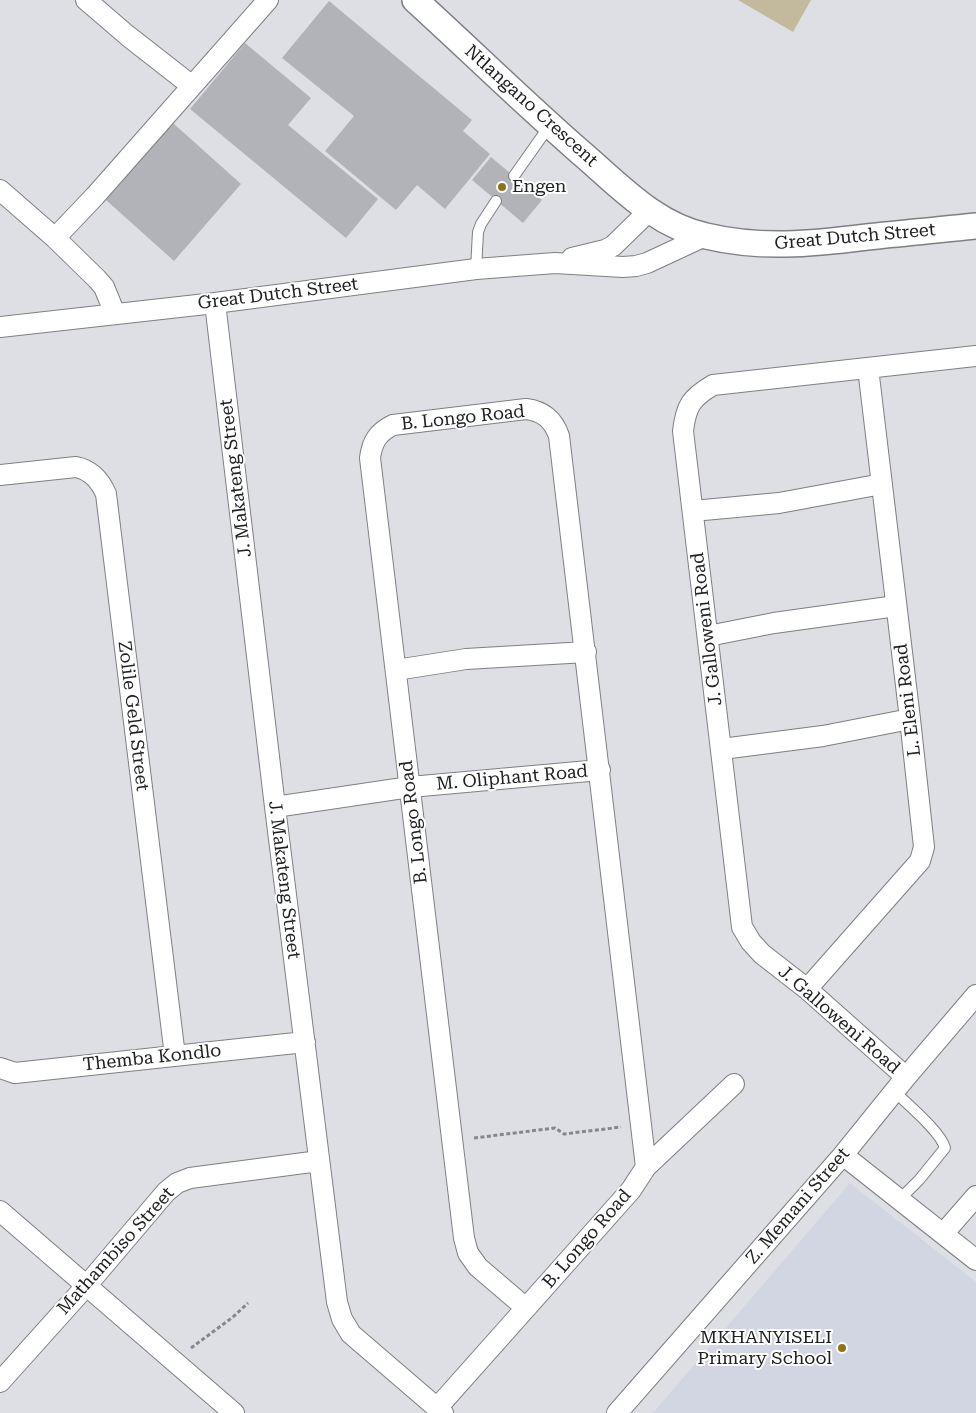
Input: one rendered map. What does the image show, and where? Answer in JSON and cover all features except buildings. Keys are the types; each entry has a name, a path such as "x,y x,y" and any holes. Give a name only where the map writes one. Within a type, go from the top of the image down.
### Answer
{"street":[{"path":"86,0 192,86"},
{"path":"55,238 96,196 268,0"},
{"name":"Ntlangano Crescent","path":"415,0 550,125 649,211"},
{"path":"0,190 55,238 104,287 115,314"},
{"name":"Great Dutch Street","path":"555,263 605,250 613,246 649,211 669,223 704,236 765,245 801,245 976,226"},
{"name":"Great Dutch Street","path":"0,326 215,303 476,269 555,263 636,266 647,263 704,236"},
{"name":"J. Makateng Street","path":"215,303 275,807 337,1302 342,1319 351,1334 440,1410"},
{"name":"J. Galloweni Road","path":"900,1084 807,989 762,954 751,942 742,927 683,431 685,416 690,403 699,394 713,386 976,356"},
{"name":"L. Eleni Road","path":"807,989 920,861 924,847 868,368"},
{"name":"B. Longo Road","path":"526,1308 478,1267 468,1254 464,1238 370,458 371,447 374,442 383,430 393,425 526,409 538,411 548,417 559,436 646,1167"},
{"name":"Zolile Geld Street","path":"0,475 76,467 91,473 101,483 106,494 175,1056"},
{"path":"693,511 779,503 882,484"},
{"path":"708,636 774,623 896,606"},
{"path":"396,670 466,659 586,652"},
{"path":"722,749 823,736 910,719"},
{"name":"M. Oliphant Road","path":"275,807 410,787 600,770"},
{"name":"Z. Memani Street","path":"617,1413 843,1155 900,1084 976,995"},
{"name":"Themba Kondlo","path":"0,1068 15,1073 305,1042"},
{"name":"B. Longo Road","path":"440,1410 526,1308 631,1190 646,1167 734,1084"},
{"path":"843,1155 976,1260"},
{"name":"Mathambiso Street","path":"0,1382 87,1285 166,1192 177,1183 190,1178 319,1161"},
{"path":"943,1234 976,1196"},
{"path":"0,1211 234,1413"}],"lane":[{"path":"514,176 550,125"},
{"path":"476,269 478,232 496,201"},
{"path":"900,1084 925,1121 942,1141 945,1148 900,1200"}],"path":[{"path":"452,1140 555,1128 564,1134 641,1125"},
{"path":"174,1361 205,1336 233,1318 248,1303"}],"shaded area":[{"path":"738,0 811,0 793,32"},
{"name":"MKHANYISELI Primary School","path":"850,1183 976,1282 976,1413 653,1413"}],"place":[{"name":"Engen","path":"502,187"},
{"name":"MKHANYISELI Primary School","path":"842,1348"}]}
